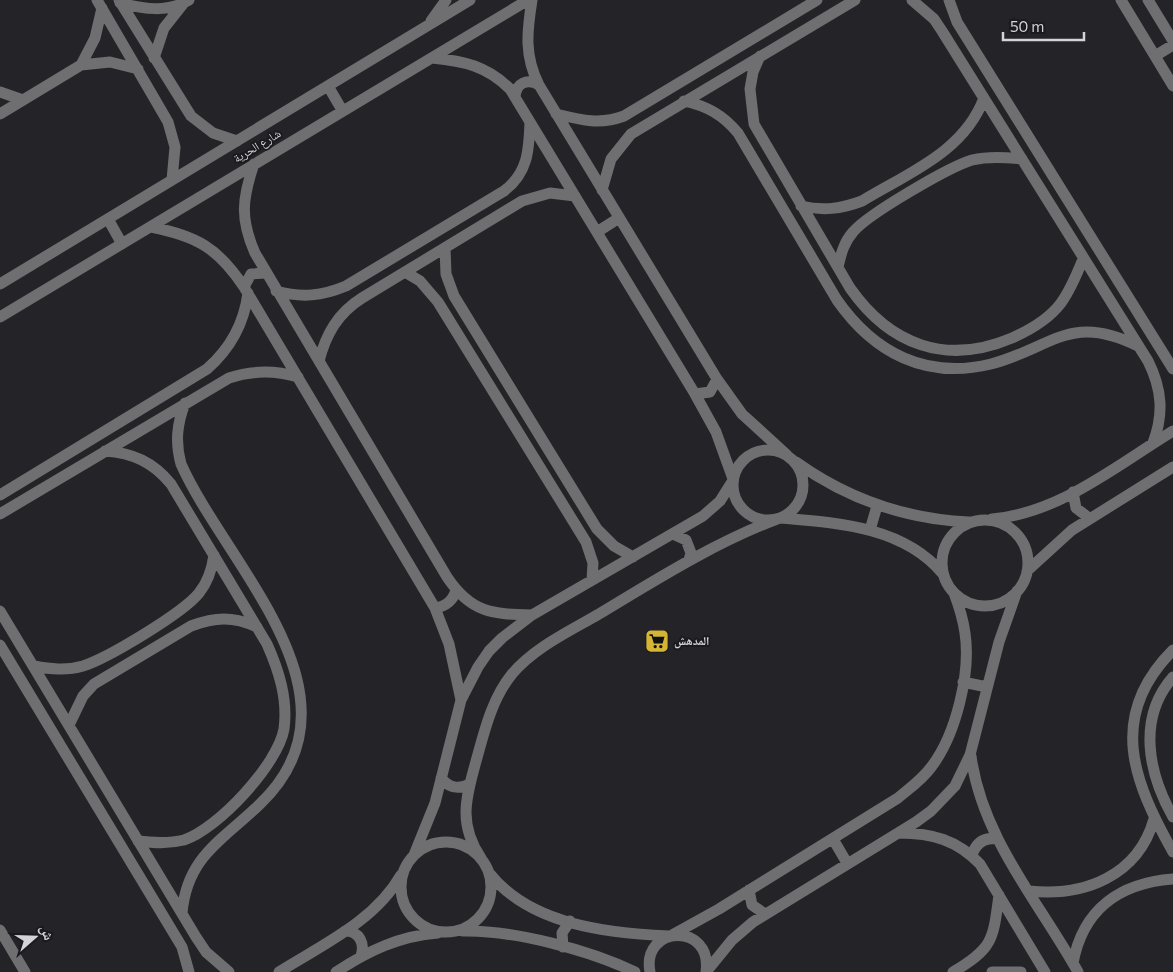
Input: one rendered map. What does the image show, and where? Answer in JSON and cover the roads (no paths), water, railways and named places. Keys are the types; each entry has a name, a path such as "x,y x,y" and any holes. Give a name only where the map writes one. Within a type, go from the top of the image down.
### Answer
{"street":[{"path":"428,26 446,0"},
{"name":"شارع الحرية","path":"0,284 470,0"},
{"path":"530,0 527,46 529,62 539,85 717,379 742,414 791,458 803,483 802,494 794,508 779,518 742,533 689,560 525,661 513,673 495,700 470,784 465,819 468,833 488,871 500,886 526,906 570,921 630,933 689,937 702,948 706,956 706,972"},
{"name":"شارع الحرية","path":"0,318 342,110 530,0"},
{"path":"556,114 588,122 613,120 637,109 817,0"},
{"path":"602,190 608,166 620,146 646,124 855,0"},
{"path":"912,0 922,7 942,31 1154,374 1161,401 1158,430 1153,443"},
{"path":"949,0 957,22 1172,367 1164,374 1154,374"},
{"path":"1121,0 1173,86"},
{"path":"1148,0 1173,43 1155,56"},
{"path":"119,1 153,9 187,1"},
{"path":"119,1 187,111 201,126 226,139 237,141"},
{"path":"154,58 164,28 187,1"},
{"path":"81,65 95,38 99,4"},
{"path":"99,4 153,94 171,130 175,147 172,180"},
{"path":"942,31 947,22 957,22"},
{"path":"760,56 753,72 750,89 754,124 801,206 864,307 880,323 900,336 921,345 943,350 967,350 984,347 1019,335 1046,318 1069,290 1084,259"},
{"path":"432,58 470,63 485,69 498,78 515,97 695,394 716,432 732,480 735,498 745,512 760,519 779,518 870,530 908,543 921,551 943,574 954,593 962,613 966,635 963,682 953,727 944,748 931,767 916,784 898,798 833,840 654,947 650,956 650,972"},
{"path":"0,114 81,65 110,62 138,69"},
{"path":"515,97 516,91 523,82 528,81 539,85"},
{"path":"153,94 163,93 170,84"},
{"path":"328,86 342,110"},
{"path":"0,92 23,100"},
{"path":"801,206 813,209 838,208 862,201 945,151 968,128 984,98"},
{"path":"684,101 714,111 728,121 738,133 837,300 850,319 866,336 885,349 906,360 928,366 970,367 1011,357 1057,336 1073,332 1090,331 1123,338 1138,346"},
{"path":"637,109 639,118 646,124"},
{"path":"276,291 290,295 312,296 346,286 512,185 525,166 528,154 530,122"},
{"path":"738,133 744,126 754,124"},
{"path":"945,151 952,156 955,167"},
{"path":"838,267 845,243 852,233 870,216 955,167 988,157 1022,159"},
{"path":"254,164 245,194 244,220 248,238 265,273 456,590 476,607 489,612 532,615"},
{"path":"1040,188 1055,179"},
{"path":"512,185 521,193 522,201"},
{"path":"318,361 323,344 332,328 343,313 356,301 522,201 550,193 575,196"},
{"path":"862,201 862,211 870,216"},
{"path":"597,232 619,218"},
{"path":"108,219 122,244"},
{"path":"151,226 177,232 198,240 216,252 232,268 435,608 449,644 462,700"},
{"path":"444,248 446,274 454,296 597,529 614,546 633,557"},
{"path":"405,272 420,282 438,302 586,542 593,562 592,580"},
{"path":"0,495 207,369 228,348 236,335 246,308 246,290 251,274 265,273"},
{"path":"346,286 349,295 356,301"},
{"path":"1046,318 1054,326 1057,336"},
{"path":"207,369 216,374 216,384"},
{"path":"0,514 216,384 242,373 256,371 284,373 298,377"},
{"path":"695,394 710,392 717,379"},
{"path":"182,913 185,892 192,872 209,848 262,802 288,769 301,734 301,696 297,676 283,637 186,476 176,439 177,427 185,403"},
{"path":"280,972 346,931 380,903 414,855 429,820 462,700 469,683 489,651 502,638 532,615 673,534 712,509 732,480 736,468 743,458 753,452 764,449 776,450 836,488 876,506 925,518 971,522 1031,512 1073,492 1173,431"},
{"path":"105,451 135,456 161,472 171,484 257,627 275,661 285,698 284,731 271,761 246,792 199,833 169,843 138,841"},
{"path":"706,972 732,940 765,914 898,833 944,800 955,786 970,755 1004,624 1027,571 1056,542 1089,518 1173,467"},
{"path":"39,471 48,485"},
{"path":"171,484 178,476 186,476"},
{"path":"1073,492 1076,508 1089,518"},
{"path":"870,530 876,506"},
{"path":"984,520 999,522 1012,530 1022,542 1027,556 1027,571"},
{"path":"943,574 944,548 950,537 960,528 971,522"},
{"path":"673,534 686,540 690,546 689,560"},
{"path":"34,666 66,669 98,660 182,610 200,592 208,580 214,555"},
{"path":"435,608 451,601 456,590"},
{"path":"954,593 965,601 979,606 993,605 1006,600 1017,591"},
{"path":"182,610 188,614 190,626"},
{"path":"0,611 196,937 206,952 228,972"},
{"path":"69,725 83,696 94,684 190,626 207,620 224,618 242,620 257,627"},
{"path":"0,645 182,947 190,972"},
{"path":"1173,650 1155,670 1144,689 1136,709 1133,730 1137,773 1154,819 1173,852"},
{"path":"98,660 101,671 108,674"},
{"path":"1172,814 1152,768 1149,750 1153,713 1160,696 1173,677"},
{"path":"963,682 987,686"},
{"path":"285,698 301,696"},
{"path":"68,758 83,750"},
{"path":"970,755 977,790 997,839 1076,967"},
{"path":"1137,773 1152,768"},
{"path":"441,778 451,787 464,787 470,784"},
{"path":"1029,891 1069,892 1089,887 1108,878 1121,869 1143,845 1154,819"},
{"path":"199,833 209,848"},
{"path":"898,833 930,834 945,838 972,855 980,864 1045,972"},
{"path":"972,855 974,849 984,840 997,839"},
{"path":"833,840 847,863"},
{"path":"414,855 427,846 441,842 463,846 481,858"},
{"path":"406,867 401,881 402,896 407,910 423,926 444,933"},
{"path":"459,931 472,925 483,914 490,901 491,886 488,871"},
{"path":"1108,878 1117,895"},
{"path":"1076,967 1076,946 1091,916 1117,895 1138,885 1173,879"},
{"path":"749,890 752,905 765,914"},
{"path":"954,972 977,958 989,943 993,933 999,895"},
{"path":"563,948 562,933 570,921"},
{"path":"0,930 25,972"},
{"path":"346,931 350,931 360,938 362,944 361,956"},
{"path":"336,972 361,956 400,940 459,931 494,932 563,948 635,972"},
{"path":"182,947 192,946 196,937"},
{"path":"977,958 986,961 987,972"},
{"path":"992,972 1020,972"}],"place":[{"name":"المدهش","path":"657,641"}]}
